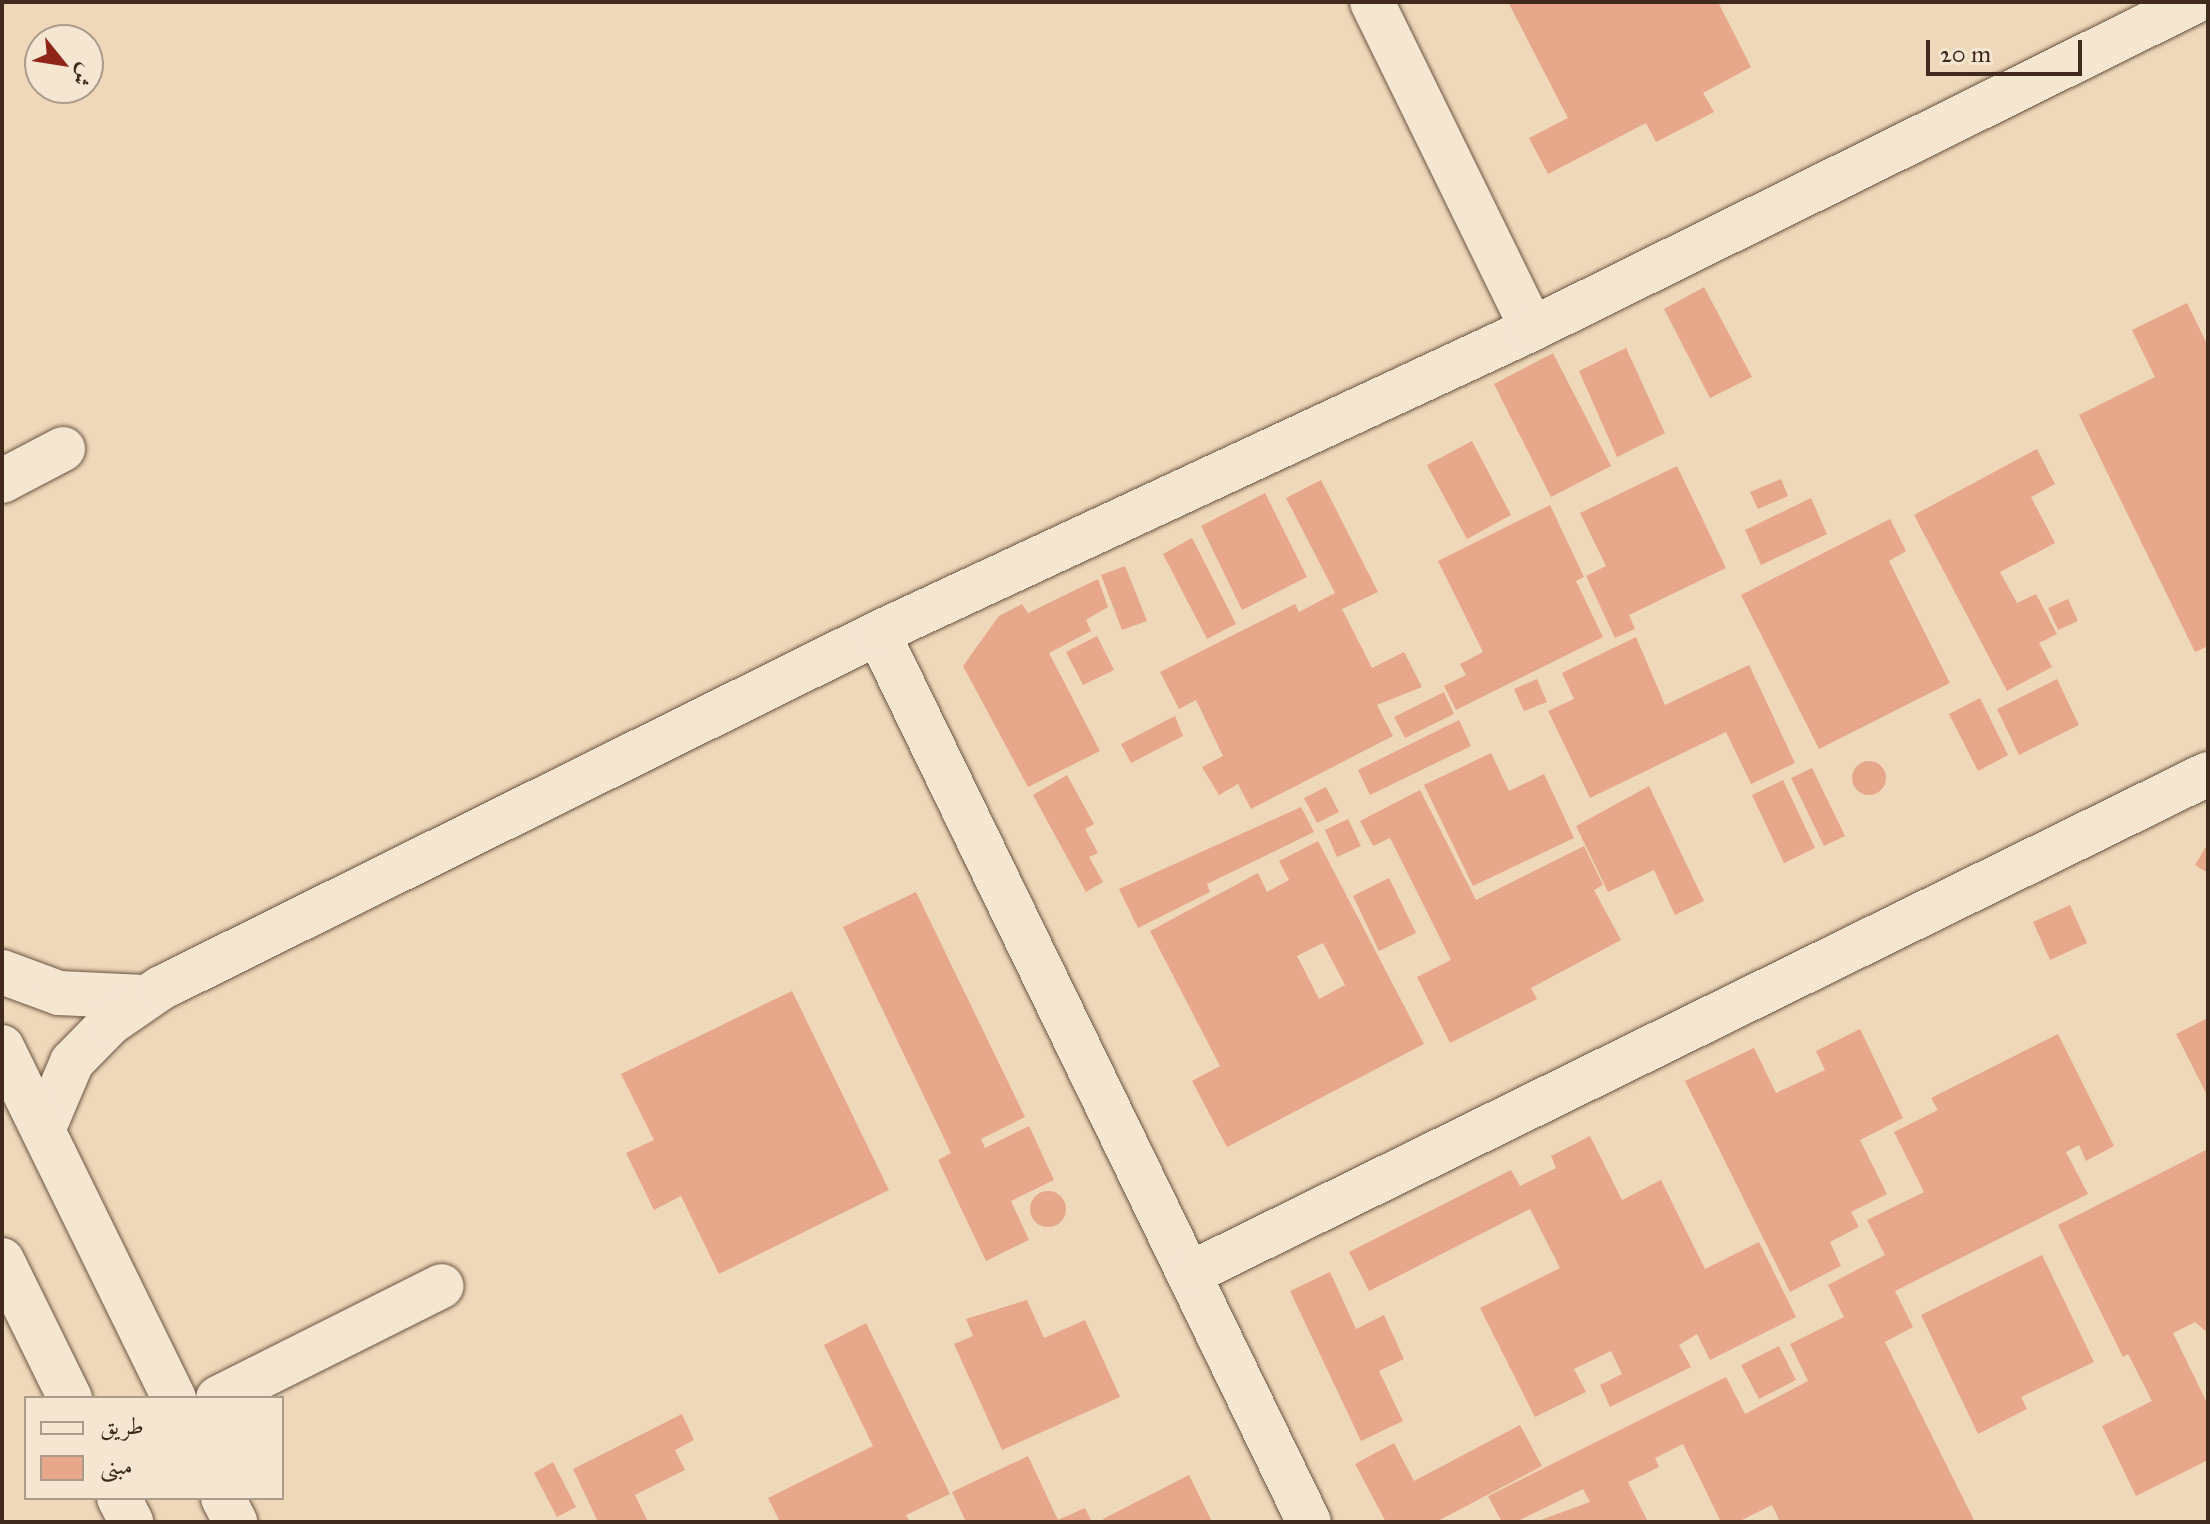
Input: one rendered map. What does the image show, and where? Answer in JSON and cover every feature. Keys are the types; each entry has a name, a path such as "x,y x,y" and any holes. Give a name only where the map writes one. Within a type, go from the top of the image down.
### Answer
{"street":[{"path":"1372,2 1532,329"},
{"path":"43,1130 72,1062 144,997 878,633 1532,329 2177,6"},
{"path":"2,481 63,449"},
{"path":"878,633 1309,1522"},
{"path":"1189,1274 2208,774"},
{"path":"2,972 59,993 144,997"},
{"path":"2,1047 173,1396"},
{"path":"3,1266 69,1396"},
{"path":"222,1396 442,1286"},
{"path":"120,1500 131,1522"},
{"path":"224,1500 235,1522"}],"building":[{"path":"1508,2 1718,2 1751,67 1703,93 1714,112 1656,142 1646,123 1548,174 1529,138 1568,118"},
{"path":"1704,287 1752,377 1710,398 1664,309"},
{"path":"2187,303 2208,346 2208,646 2195,652 2079,415 2155,377 2132,330"},
{"path":"1626,348 1665,433 1617,457 1579,371"},
{"path":"1553,353 1611,466 1551,497 1494,384"},
{"path":"1472,441 1511,515 1467,539 1427,465"},
{"path":"2037,449 2055,484 2031,497 2055,543 2000,572 2017,603 2036,594 2057,634 2039,643 2052,667 2007,691 1914,515"},
{"path":"1677,466 1726,568 1629,615 1635,629 1615,638 1586,576 1606,566 1580,513"},
{"path":"1781,479 1788,496 1758,509 1750,492"},
{"path":"1321,480 1378,592 1342,609 1372,668 1404,652 1422,687 1377,705 1393,736 1251,809 1238,784 1219,795 1202,767 1223,756 1196,700 1179,709 1160,672 1295,604 1299,612 1335,593 1286,498"},
{"path":"1265,493 1307,577 1242,610 1201,526"},
{"path":"1811,498 1827,534 1761,565 1745,530"},
{"path":"1550,505 1584,577 1576,581 1603,637 1456,710 1444,686 1466,675 1460,664 1483,652 1438,561"},
{"path":"1890,519 1906,551 1889,561 1950,683 1819,749 1741,595"},
{"path":"1192,538 1236,624 1207,639 1163,554"},
{"path":"1125,566 1147,621 1122,630 1101,575"},
{"path":"1098,579 1108,607 1086,620 1091,631 1049,653 1100,751 1028,787 963,666 999,616 1022,604 1028,613"},
{"path":"2068,599 2078,621 2058,630 2048,608"},
{"path":"1097,636 1114,670 1083,685 1066,652"},
{"path":"1636,637 1665,705 1749,665 1795,763 1751,784 1726,732 1590,798 1548,711 1574,699 1562,673"},
{"path":"1537,679 1547,702 1524,711 1514,689"},
{"path":"2057,679 2079,725 2019,755 1997,709"},
{"path":"1444,692 1454,714 1405,738 1394,717"},
{"path":"1980,698 2008,755 1978,771 1949,714"},
{"path":"1175,716 1183,736 1131,763 1121,744"},
{"path":"1459,720 1471,746 1370,795 1358,770"},
{"path":"1491,753 1509,791 1544,774 1574,838 1473,886 1424,785"},
{"path":"1869,761 1881,766 1886,778 1881,790 1869,795 1857,790 1852,778 1857,766"},
{"path":"1812,768 1845,836 1824,846 1791,778"},
{"path":"1067,775 1094,824 1085,829 1098,853 1089,857 1103,882 1086,892 1033,795"},
{"path":"1783,780 1815,848 1784,863 1752,795"},
{"path":"1649,786 1704,901 1675,915 1654,870 1608,892 1576,826"},
{"path":"1326,787 1339,812 1317,823 1304,798"},
{"path":"1420,790 1476,900 1584,846 1603,885 1594,890 1621,940 1531,988 1537,999 1450,1043 1417,977 1451,960 1390,838 1373,846 1360,821"},
{"path":"1301,807 1314,832 1207,884 1210,892 1138,928 1119,889"},
{"path":"1348,819 1361,846 1337,857 1325,830"},
{"path":"1318,841 1424,1044 1227,1147 1192,1081 1220,1066 1150,931 1258,873 1267,892 1289,880 1279,861","holes":["1323,943 1345,985 1319,999 1297,956"]},
{"path":"2208,843 2208,873 2195,865"},
{"path":"1389,878 1416,933 1379,951 1353,896"},
{"path":"916,892 1025,1117 981,1139 985,1148 1029,1126 1054,1180 1011,1201 1029,1240 986,1261 938,1160 951,1153 843,927"},
{"path":"2070,905 2087,943 2050,960 2033,922"},
{"path":"792,991 889,1190 719,1274 681,1196 654,1210 626,1153 654,1140 621,1074"},
{"path":"2208,1018 2208,1097 2176,1034"},
{"path":"1860,1029 1903,1118 1860,1140 1887,1194 1851,1212 1859,1227 1830,1242 1841,1266 1790,1292 1685,1081 1754,1048 1776,1093 1825,1070 1816,1051"},
{"path":"2058,1034 2114,1146 2086,1161 2079,1145 2066,1152 2088,1194 1895,1291 1913,1327 1885,1342 1975,1522 1780,1522 1772,1505 1738,1522 1721,1522 1683,1444 1655,1458 1659,1467 1628,1482 1648,1522 1535,1522 1590,1502 1583,1489 1516,1522 1502,1522 1488,1496 1726,1377 1745,1414 1808,1381 1790,1344 1844,1317 1828,1285 1885,1255 1867,1220 1924,1192 1894,1132 1938,1110 1931,1098"},
{"path":"1590,1136 1622,1200 1661,1180 1705,1269 1759,1242 1796,1317 1710,1360 1697,1334 1679,1345 1691,1367 1610,1407 1600,1385 1622,1374 1611,1351 1574,1369 1586,1392 1535,1417 1480,1308 1560,1268 1530,1209 1369,1291 1349,1252 1511,1170 1520,1186 1556,1168 1551,1156"},
{"path":"2208,1149 2208,1333 2195,1322 2173,1333 2208,1405 2208,1460 2136,1496 2102,1426 2152,1401 2128,1354 2123,1357 2058,1225"},
{"path":"1048,1191 1060,1197 1066,1209 1060,1221 1048,1227 1036,1221 1030,1209 1036,1197"},
{"path":"2042,1255 2094,1362 2021,1397 2027,1409 1978,1434 1921,1315"},
{"path":"1330,1272 1356,1329 1384,1315 1404,1359 1379,1371 1403,1421 1361,1441 1290,1291"},
{"path":"1027,1300 1044,1338 1085,1320 1120,1397 1002,1450 954,1344 973,1336 966,1319"},
{"path":"866,1323 950,1494 906,1515 910,1522 780,1522 768,1498 873,1446 824,1345"},
{"path":"1779,1346 1796,1380 1759,1399 1741,1365"},
{"path":"682,1414 694,1440 675,1450 685,1470 635,1495 648,1522 598,1522 573,1469"},
{"path":"1520,1425 1542,1466 1436,1522 1386,1522 1355,1464 1394,1443 1414,1481"},
{"path":"1028,1456 1058,1520 1085,1508 1092,1522 966,1522 952,1492"},
{"path":"553,1462 576,1507 557,1517 534,1473"},
{"path":"1189,1475 1212,1522 1104,1522 1103,1519"}]}
